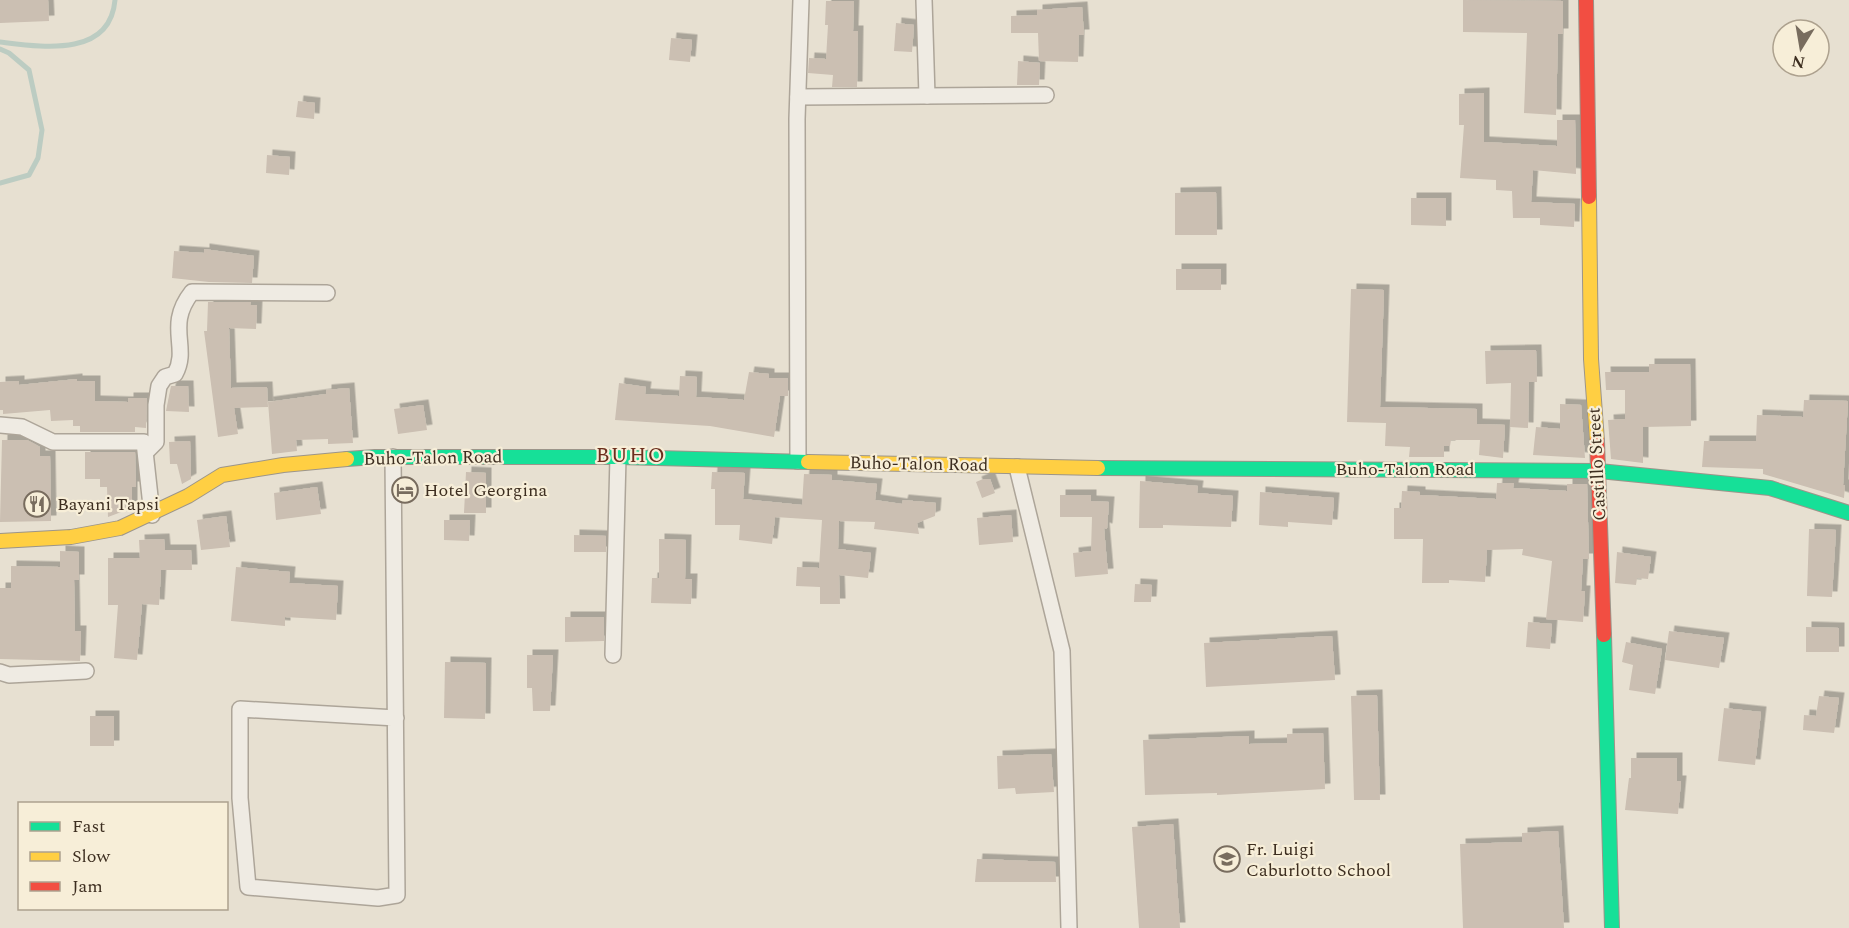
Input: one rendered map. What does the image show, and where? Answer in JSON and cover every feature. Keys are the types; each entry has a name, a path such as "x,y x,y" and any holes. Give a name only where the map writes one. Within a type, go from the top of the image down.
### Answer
{"street":[{"path":"798,461 798,97 801,0"},
{"path":"924,0 927,96"},
{"name":"Castillo Street","path":"1586,0 1591,359 1599,471 1612,928"},
{"path":"798,97 1046,95"},
{"path":"146,452 156,442 159,386 165,377 175,374 180,365 178,319 183,304 192,292 327,293"},
{"path":"0,425 22,428 53,442 144,442 152,515"},
{"path":"393,457 396,717 397,895 378,898 248,887 240,798 240,709 396,717"},
{"name":"Buho-Talon Road","path":"0,541 71,537 120,528 152,515 222,475 283,465 393,457 618,457 1017,467 1599,471 1770,488 1849,513"},
{"path":"613,655 618,457"},
{"path":"1017,467 1062,651 1069,928"},
{"path":"0,672 9,675 86,671"}],"building":[{"path":"0,0 48,0 49,21 0,23"},
{"path":"1463,0 1563,1 1563,34 1558,34 1556,115 1524,113 1527,33 1463,32"},
{"path":"826,1 854,1 853,31 858,31 857,87 832,87 833,75 808,73 809,58 826,59 828,25 825,25"},
{"path":"1082,7 1084,35 1079,35 1078,62 1039,61 1038,33 1011,33 1011,16 1037,15 1037,10"},
{"path":"896,23 914,25 912,52 894,51"},
{"path":"671,38 692,40 690,62 669,60"},
{"path":"1018,61 1040,63 1039,85 1017,85"},
{"path":"1484,93 1484,142 1557,146 1557,120 1575,120 1576,174 1533,170 1531,202 1575,204 1574,227 1540,225 1540,218 1513,218 1512,191 1496,190 1496,180 1460,178 1464,125 1459,125 1459,94"},
{"path":"298,101 315,103 314,119 296,117"},
{"path":"267,155 290,157 289,175 266,173"},
{"path":"1216,192 1217,235 1175,235 1175,193"},
{"path":"1411,198 1446,198 1446,226 1411,225"},
{"path":"204,249 254,256 252,283 172,278 174,251 204,253"},
{"path":"1176,269 1221,269 1221,290 1176,290"},
{"path":"1351,289 1384,290 1380,407 1477,409 1477,424 1505,425 1503,458 1479,455 1480,440 1451,440 1450,446 1444,446 1444,457 1409,457 1410,447 1385,446 1386,423 1347,422"},
{"path":"208,302 251,302 250,305 257,305 256,329 229,328 231,388 267,387 268,407 234,408 238,434 218,437 204,331 207,331"},
{"path":"1536,350 1537,382 1529,382 1528,428 1510,427 1511,383 1486,384 1485,351"},
{"path":"1649,364 1690,364 1691,426 1643,427 1643,463 1611,459 1608,420 1625,419 1625,390 1606,390 1605,372 1649,372"},
{"path":"749,372 769,374 769,378 788,378 788,396 780,396 774,437 710,426 615,420 619,383 646,387 645,394 679,396 680,376 697,377 696,397 744,400"},
{"path":"77,379 77,381 95,381 95,401 128,402 128,398 147,398 146,428 135,427 135,432 80,432 80,426 73,426 73,420 51,421 50,410 3,414 3,410 0,410 0,382 19,381 19,385"},
{"path":"171,386 188,386 189,412 166,411"},
{"path":"349,388 353,443 328,444 328,439 296,440 297,451 272,454 268,402 326,394 326,390"},
{"path":"1804,400 1848,401 1844,498 1763,474 1763,469 1702,467 1704,441 1756,441 1757,415 1803,417"},
{"path":"1560,404 1581,405 1585,458 1533,455 1536,427 1560,429"},
{"path":"423,405 427,430 398,434 394,409"},
{"path":"2,440 27,440 40,447 40,456 50,456 51,521 0,522"},
{"path":"190,441 191,479 182,484 177,464 170,464 169,442"},
{"path":"85,452 135,452 136,487 132,487 132,508 108,517 107,487 100,487 100,479 85,479"},
{"path":"466,472 486,473 486,513 464,513"},
{"path":"712,472 745,473 743,499 802,505 804,474 832,475 832,480 877,484 875,500 902,504 903,500 936,503 935,516 917,523 919,534 874,529 875,522 839,521 838,549 871,553 868,578 839,575 840,604 820,604 820,587 796,586 797,567 819,568 822,520 775,517 772,544 739,540 740,525 715,525 715,489 711,489"},
{"path":"990,479 995,493 982,498 976,482"},
{"path":"1140,481 1198,486 1197,493 1233,496 1231,527 1163,525 1163,528 1139,528"},
{"path":"1497,483 1514,483 1513,488 1567,491 1567,484 1587,484 1589,559 1583,559 1581,591 1585,591 1583,622 1546,619 1552,561 1522,555 1523,549 1487,550 1485,582 1449,580 1449,583 1422,583 1423,539 1394,539 1394,508 1401,508 1402,491 1420,492 1420,495 1496,499"},
{"path":"317,487 321,514 276,520 274,493"},
{"path":"1260,492 1334,498 1332,525 1288,522 1288,527 1259,525"},
{"path":"1060,495 1091,495 1091,501 1109,502 1107,529 1104,528 1108,574 1075,577 1073,553 1091,551 1092,517 1060,517"},
{"path":"1011,515 1013,542 979,545 977,518"},
{"path":"226,516 230,547 201,550 197,520"},
{"path":"444,520 470,520 469,541 444,540"},
{"path":"1809,529 1836,530 1832,597 1807,596"},
{"path":"574,535 606,536 606,552 574,552"},
{"path":"164,539 165,550 191,550 192,570 161,570 159,605 142,604 137,660 114,658 118,605 108,605 108,558 140,558 139,540"},
{"path":"659,539 686,540 685,579 692,579 691,604 651,603 652,578 659,578"},
{"path":"60,551 79,552 79,580 74,580 75,631 81,631 80,661 0,659 0,588 11,588 11,566 60,567"},
{"path":"1617,552 1651,557 1648,579 1637,578 1636,585 1615,583"},
{"path":"236,567 290,572 289,583 338,586 336,620 285,617 285,626 231,621"},
{"path":"1135,584 1152,585 1151,602 1134,602"},
{"path":"565,617 604,617 604,641 565,642"},
{"path":"1528,622 1552,624 1550,649 1526,647"},
{"path":"1806,627 1839,628 1839,652 1806,652"},
{"path":"1669,631 1724,638 1719,668 1665,660"},
{"path":"1332,636 1335,680 1206,687 1204,643"},
{"path":"1626,642 1662,649 1655,694 1629,690 1633,665 1622,662"},
{"path":"527,655 553,655 550,711 533,711 532,688 527,688"},
{"path":"445,662 486,663 485,719 444,718"},
{"path":"1377,695 1380,800 1354,800 1351,696"},
{"path":"1819,696 1839,698 1834,733 1803,730 1804,715 1816,716"},
{"path":"1724,708 1761,712 1755,765 1718,761"},
{"path":"90,716 114,716 114,746 90,746"},
{"path":"1323,733 1325,789 1217,795 1217,793 1145,795 1143,740 1249,736 1249,744 1287,743 1287,734"},
{"path":"1051,754 1054,792 1016,794 1015,788 998,789 997,756"},
{"path":"1631,758 1677,758 1677,781 1681,781 1678,814 1625,810 1629,778 1631,778"},
{"path":"1173,824 1180,928 1139,928 1132,827"},
{"path":"1558,831 1564,928 1463,928 1460,844 1522,842 1522,833"},
{"path":"977,859 1055,862 1056,882 975,882"}],"waterway":[{"path":"0,42 54,46 71,45 87,40 101,32 110,19 115,0"},
{"path":"0,49 9,53 29,70 42,130 38,158 29,175 0,183"}],"traffic: fast":[{"path":"347,459 618,457 808,462"},
{"path":"1098,468 1599,471 1770,488 1849,513"},
{"path":"1604,635 1612,928"}],"traffic: slow":[{"path":"1589,197 1591,359 1597,441"},
{"path":"0,541 71,537 120,528 188,496 222,475 283,465 347,459"},
{"path":"808,462 1098,468"}],"traffic: jam":[{"path":"1586,0 1589,197"},
{"path":"1597,441 1604,635"}],"place":[{"name":"Hotel Georgina","path":"405,490"},
{"name":"Bayani Tapsi","path":"37,504"},
{"name":"Fr. Luigi Caburlotto School","path":"1227,859"}],"district":[{"name":"BUHO","path":"631,456"}]}
